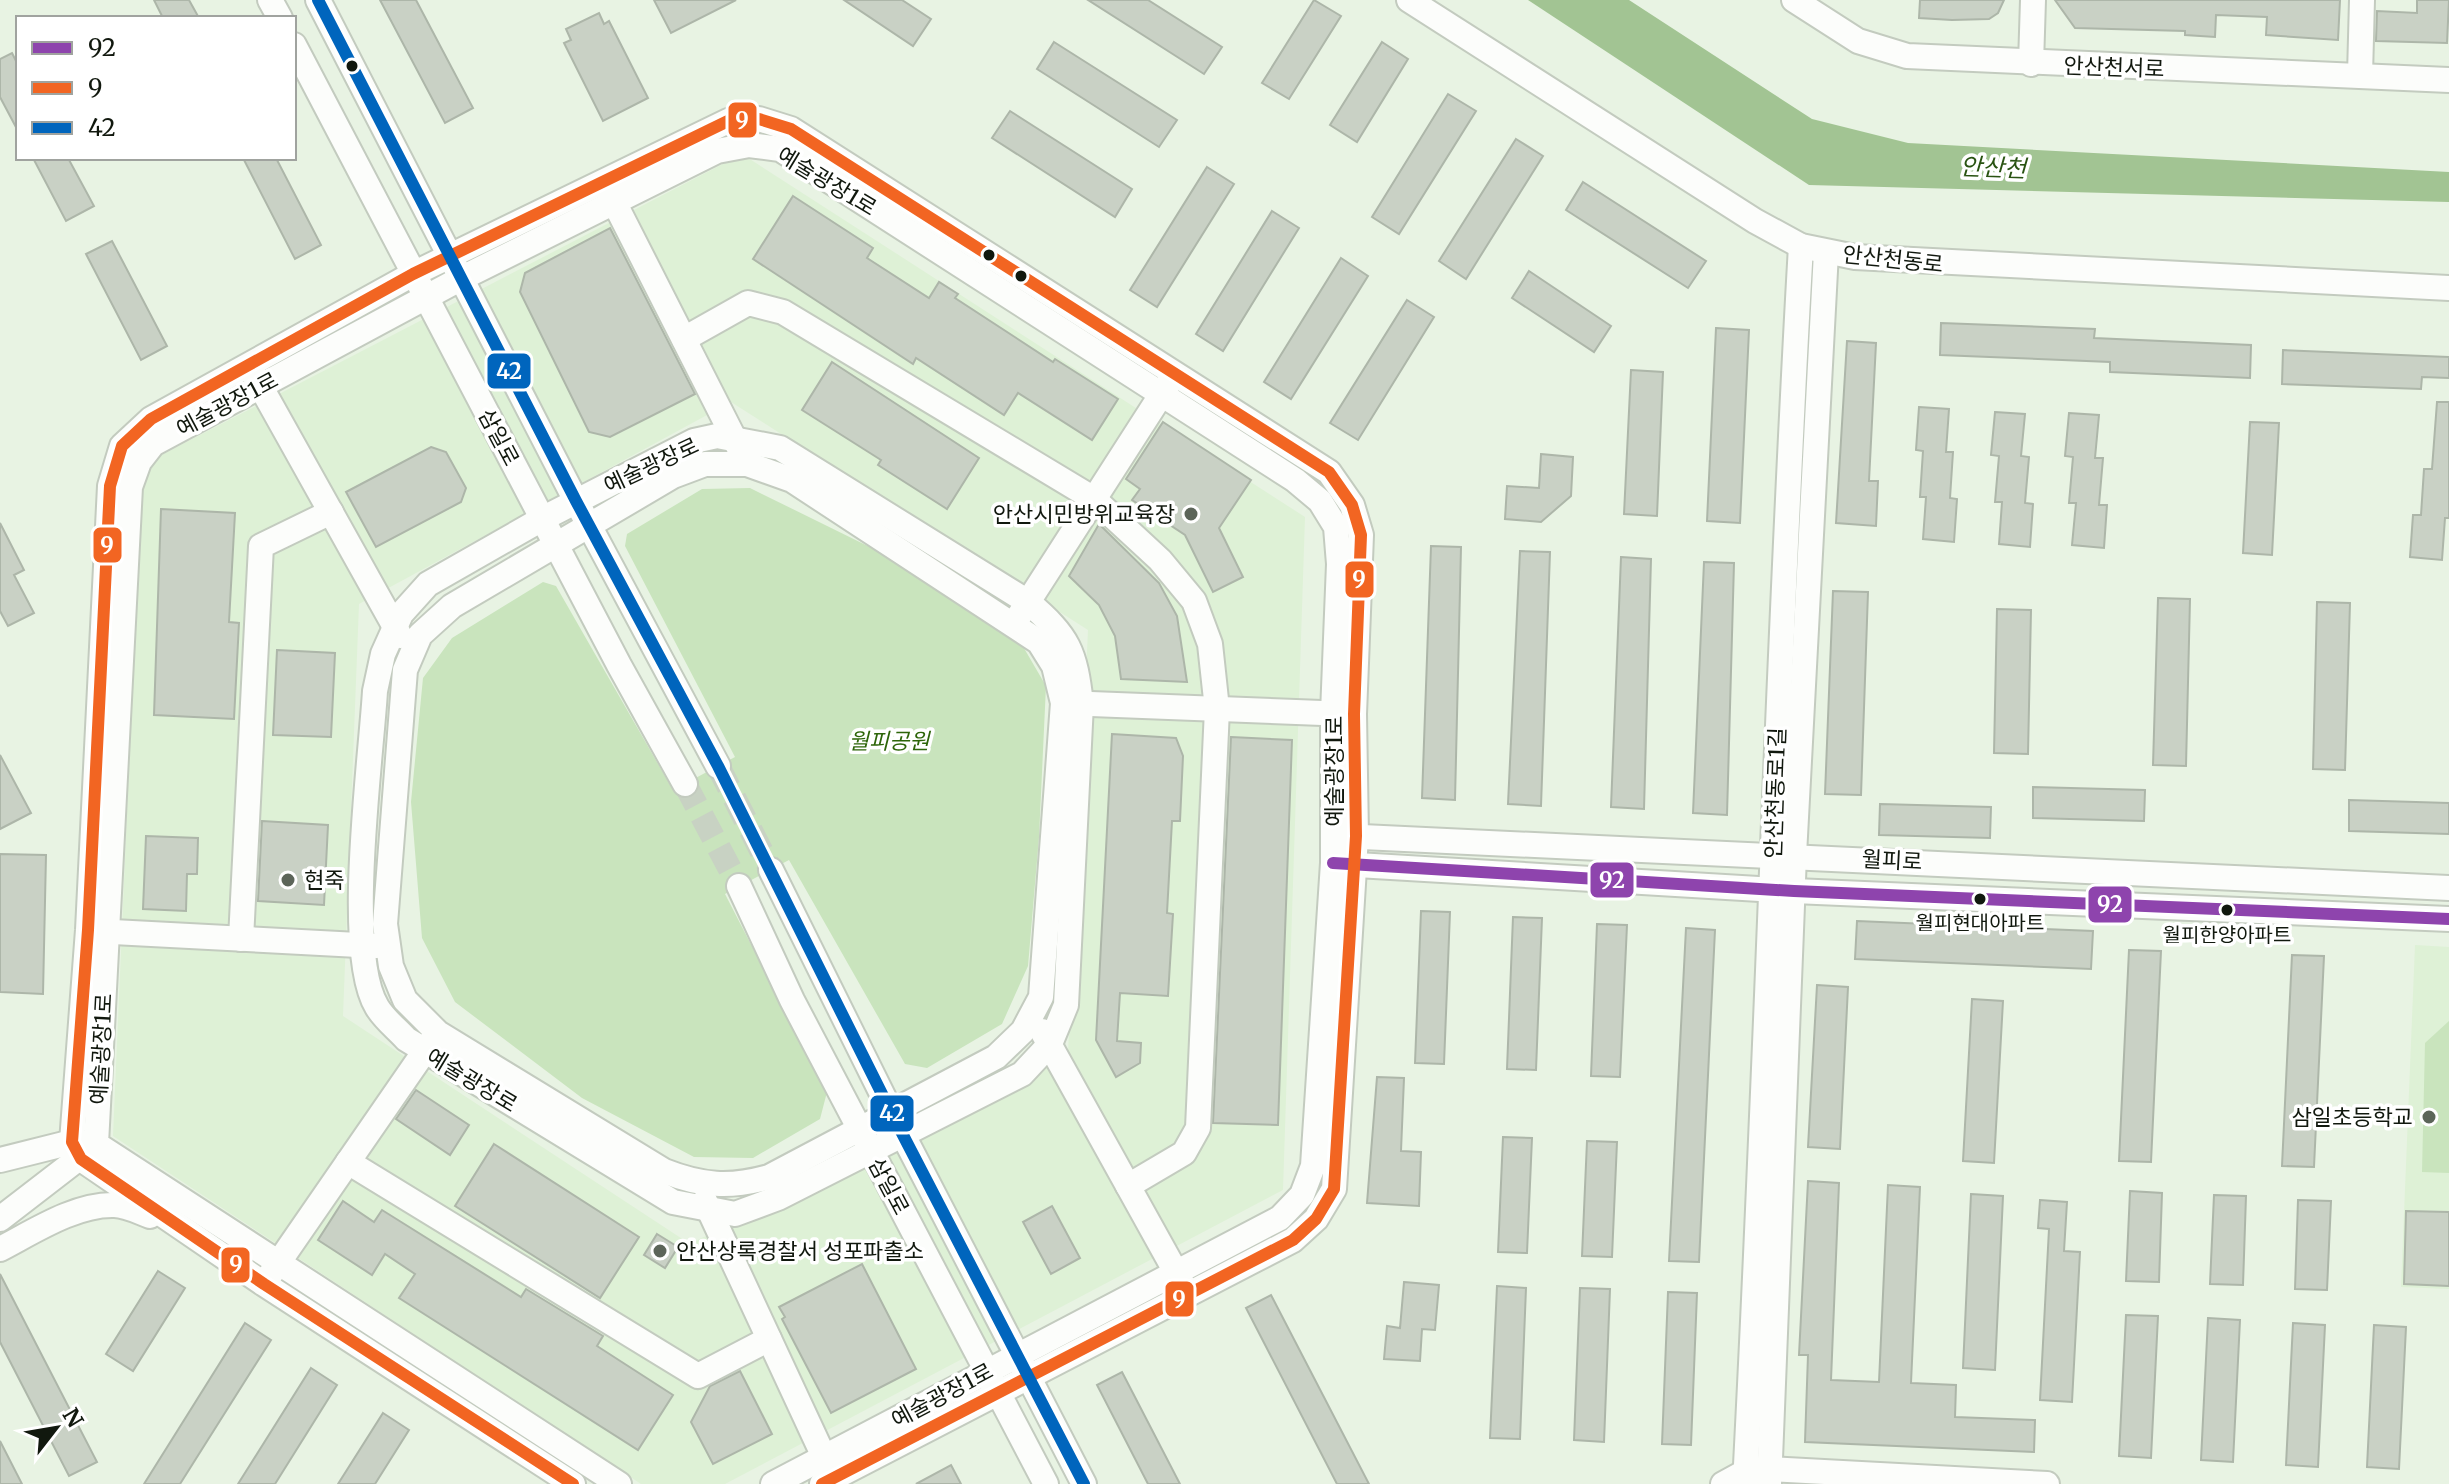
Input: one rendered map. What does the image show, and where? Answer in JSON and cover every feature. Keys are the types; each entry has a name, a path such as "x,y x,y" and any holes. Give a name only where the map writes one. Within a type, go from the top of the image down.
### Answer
{"street":[{"name":"삼일로","path":"318,0 460,279 718,766"},
{"name":"안산천동로","path":"1409,0 1755,221 1801,246 1826,252 1951,265 2449,288"},
{"name":"안산천서로","path":"1794,0 1858,41 1907,56 2031,64 2449,80"},
{"path":"2031,64 2033,0"},
{"path":"2360,75 2362,0"},
{"name":"삼일로","path":"296,49 555,544 685,784"},
{"name":"예술광장1로","path":"83,1148 130,487 139,462 153,444 254,375 413,274 448,256 717,151 749,145 780,149 1168,384 1320,501 1336,527 1339,564 1345,836 1334,1189 1316,1219 1293,1240 1188,1294 1023,1367 827,1473 773,1484"},
{"name":"예술광장1로","path":"254,375 460,279 609,192"},
{"path":"609,192 747,464"},
{"name":"안산천동로1길","path":"1757,1477 1784,855 1781,586 1801,246"},
{"name":"안산천동로1길","path":"1784,855 1826,252"},
{"path":"684,339 748,303 783,312 1094,499 1160,560 1194,601 1210,644 1217,709 1198,1128 1184,1153 1128,1186"},
{"path":"254,375 411,656"},
{"path":"1013,625 1168,384"},
{"name":"예술광장로","path":"717,436 735,439 780,448 1028,602 1056,626 1076,659 1041,997 1023,1031 996,1057 890,1110 769,1177 738,1186 697,1184 664,1171 431,1042 406,1039 377,1007 366,978 361,945 375,691 383,654 401,614 428,584 576,501 694,441 717,436"},
{"name":"예술광장로","path":"705,464 747,464 792,480 1039,642 1072,703 1066,1005 1050,1044 1022,1074 778,1198 735,1214 673,1202 431,1042 405,1000 391,966 385,924 405,670 420,635 452,606 588,524 673,476 705,464"},
{"path":"241,939 261,546 331,512"},
{"path":"1072,703 1344,714"},
{"name":"월피로","path":"1345,836 2449,888"},
{"name":"예술광장1로","path":"1023,1367 1176,1273 1280,1218 1302,1195 1313,1166 1344,864"},
{"name":"월피로","path":"1344,864 1783,890 2449,919"},
{"name":"삼일로","path":"771,870 901,1133 1084,1484"},
{"name":"삼일로","path":"739,886 792,1000 1046,1484"},
{"path":"98,931 388,946"},
{"path":"1032,1014 1188,1294"},
{"path":"264,1284 431,1042"},
{"path":"0,1219 83,1148"},
{"path":"83,1148 185,1230 573,1484"},
{"path":"0,1160 83,1148 278,1263 619,1484"},
{"path":"348,1162 698,1376 769,1339"},
{"path":"697,1184 827,1473"},
{"path":"0,1249 80,1212 115,1205 185,1230"},
{"path":"1723,1484 1757,1477 2047,1484"}],"shaded area":[{"path":"742,154 1305,517 1283,1190 725,1484 641,1484 113,1136 142,465","holes":["731,402 1088,630 1068,1053 690,1244 343,1016 359,604"]},
{"name":"삼일초등학교","path":"2415,945 2449,947 2449,1289 2401,1287"}],"green space":[{"name":"월피공원","path":"750,488 884,554 1021,643 1046,686 1039,837 1028,966 1002,1024 927,1068 905,1064 789,860 725,894 827,1092 820,1119 753,1158 694,1157 582,1098 455,1002 422,938 411,802 423,678 452,638 543,582 556,586 673,790 735,757 625,546 627,534 702,489"},
{"path":"2449,1021 2449,1173 2422,1172 2425,1043"}],"water":[{"name":"안산천","path":"1528,0 1629,0 1812,119 1908,143 2449,172 2449,202 1809,185"}],"building":[{"path":"154,0 189,0 198,16 162,16"},
{"path":"380,0 416,0 473,108 445,123"},
{"path":"654,0 736,0 671,33"},
{"path":"844,0 902,0 931,19 913,46"},
{"path":"1088,0 1148,0 1222,47 1204,74"},
{"path":"1314,0 1341,16 1289,99 1262,83"},
{"path":"1920,0 2004,0 1998,13 1989,19 1952,20 1919,18"},
{"path":"2055,0 2340,0 2338,40 2266,35 2267,17 2216,15 2215,37 2185,35 2185,31 2075,28"},
{"path":"2417,0 2449,0 2447,43 2376,41 2377,11 2417,13"},
{"path":"599,13 604,24 609,21 648,98 603,121 564,43 571,40 566,29"},
{"path":"1054,42 1177,120 1159,147 1037,69"},
{"path":"1382,42 1408,59 1357,142 1330,125"},
{"path":"12,53 16,61 16,127 0,97 0,59"},
{"path":"1448,94 1476,111 1399,234 1372,217"},
{"path":"1010,111 1132,189 1115,217 992,138"},
{"path":"1516,139 1543,156 1466,279 1439,261"},
{"path":"34,160 69,160 94,206 66,221"},
{"path":"244,160 277,160 321,245 295,259"},
{"path":"1207,167 1234,184 1157,307 1130,290"},
{"path":"1583,182 1706,261 1688,288 1566,210"},
{"path":"793,196 873,248 867,258 929,298 939,282 958,294 955,298 1053,362 1055,359 1118,399 1092,440 1018,393 1004,415 916,358 913,364 753,259"},
{"path":"1272,211 1299,228 1223,351 1196,334"},
{"path":"610,228 695,394 610,437 589,432 520,292 525,273"},
{"path":"112,241 167,346 141,360 86,254"},
{"path":"1341,258 1368,276 1291,399 1264,382"},
{"path":"1529,271 1611,326 1594,352 1512,298"},
{"path":"1407,300 1434,317 1358,440 1330,423"},
{"path":"1941,323 2095,329 2094,338 2251,345 2250,378 2110,372 2110,362 1940,355"},
{"path":"1716,328 1749,330 1740,523 1707,521"},
{"path":"1847,341 1876,343 1869,481 1878,481 1876,526 1836,523"},
{"path":"2283,350 2449,357 2449,378 2422,377 2421,389 2282,384"},
{"path":"832,362 979,458 947,509 878,465 881,460 802,410"},
{"path":"1631,370 1663,372 1657,516 1624,514"},
{"path":"2437,402 2449,402 2449,518 2445,518 2442,560 2410,557 2413,515 2421,515 2424,469 2432,469"},
{"path":"1919,407 1949,409 1946,452 1953,452 1950,498 1957,499 1954,542 1923,539 1926,497 1920,497 1923,451 1916,450"},
{"path":"1995,412 2025,414 2021,456 2029,457 2025,503 2033,504 2030,547 1999,544 2002,502 1995,502 1999,456 1991,455"},
{"path":"2069,413 2099,415 2095,458 2103,458 2099,505 2107,505 2104,548 2072,545 2076,503 2069,503 2073,457 2065,456"},
{"name":"안산시민방위교육장","path":"1163,422 1251,480 1219,528 1243,577 1213,592 1185,535 1132,500 1140,489 1126,479"},
{"path":"2250,422 2279,423 2272,555 2243,553"},
{"path":"431,447 446,452 466,488 461,502 376,547 346,492"},
{"path":"1541,454 1573,457 1571,496 1541,522 1505,519 1507,486 1539,488"},
{"path":"161,509 235,513 229,622 239,623 234,719 154,715"},
{"path":"0,523 24,570 14,575 34,613 8,626 0,611"},
{"path":"1099,524 1159,583 1177,616 1187,682 1121,679 1115,636 1099,605 1069,576"},
{"path":"1431,546 1461,547 1455,800 1422,798"},
{"path":"1520,551 1550,552 1541,806 1508,804"},
{"path":"1621,557 1651,559 1644,809 1611,807"},
{"path":"1704,562 1734,563 1727,815 1693,813"},
{"path":"1833,591 1868,592 1861,795 1825,794"},
{"path":"2158,598 2190,599 2186,766 2153,765"},
{"path":"2317,602 2350,603 2345,770 2313,769"},
{"path":"1997,609 2031,610 2028,754 1994,753"},
{"path":"277,650 335,653 331,737 273,735"},
{"path":"1112,734 1176,738 1183,756 1180,821 1172,821 1167,913 1173,914 1168,996 1120,993 1117,1041 1141,1043 1140,1063 1116,1077 1096,1040"},
{"path":"1231,737 1292,740 1278,1125 1213,1123"},
{"path":"0,755 31,813 0,829"},
{"path":"2033,787 2145,790 2144,821 2033,818"},
{"path":"2349,800 2449,803 2449,834 2349,831"},
{"path":"1880,804 1991,807 1990,838 1879,835"},
{"path":"262,821 328,825 324,905 258,901"},
{"path":"146,836 198,838 197,874 187,874 186,911 143,909"},
{"path":"0,854 46,855 43,994 0,992"},
{"path":"1421,911 1450,912 1444,1064 1415,1063"},
{"path":"1513,917 1542,918 1536,1070 1507,1069"},
{"path":"1857,921 2093,931 2091,969 1855,959"},
{"path":"1597,924 1627,925 1620,1077 1591,1076"},
{"path":"1686,928 1715,930 1699,1262 1669,1261"},
{"path":"2129,950 2161,951 2151,1162 2119,1161"},
{"path":"2292,955 2324,956 2314,1167 2282,1166"},
{"path":"1817,985 1848,987 1840,1149 1808,1147"},
{"path":"1972,999 2003,1001 1994,1163 1963,1161"},
{"path":"1377,1077 1404,1078 1401,1151 1421,1152 1419,1206 1367,1203"},
{"path":"416,1090 469,1125 450,1155 396,1119"},
{"path":"1503,1137 1532,1138 1527,1253 1498,1252"},
{"path":"1587,1141 1617,1142 1612,1257 1582,1256"},
{"path":"494,1144 639,1237 600,1298 455,1206"},
{"path":"1808,1181 1839,1183 1831,1380 1879,1382 1888,1185 1920,1187 1911,1383 1956,1385 1955,1417 2035,1420 2034,1452 1805,1442 1808,1355 1799,1355"},
{"path":"2130,1191 2162,1193 2159,1282 2126,1281"},
{"path":"1971,1194 2003,1196 1995,1370 1963,1368"},
{"path":"2214,1195 2246,1196 2243,1285 2210,1284"},
{"path":"2040,1200 2067,1202 2064,1251 2080,1252 2072,1402 2040,1400 2049,1229 2038,1228"},
{"path":"2298,1200 2331,1201 2327,1290 2295,1289"},
{"path":"343,1201 374,1222 382,1210 521,1297 526,1289 603,1336 597,1346 673,1395 638,1450 399,1298 415,1274 385,1254 372,1275 318,1240"},
{"path":"1052,1206 1080,1258 1051,1274 1023,1222"},
{"path":"2406,1211 2449,1212 2449,1286 2404,1284"},
{"path":"657,1234 678,1247 665,1268 644,1255"},
{"path":"862,1264 916,1369 831,1413 782,1319 785,1317 779,1307"},
{"path":"158,1271 185,1288 133,1371 106,1354"},
{"path":"0,1274 97,1462 69,1476 0,1342"},
{"path":"1404,1282 1439,1285 1435,1330 1422,1329 1420,1361 1384,1359 1387,1326 1400,1328"},
{"path":"1497,1286 1526,1288 1520,1439 1490,1438"},
{"path":"1580,1288 1610,1289 1604,1442 1574,1440"},
{"path":"1668,1292 1697,1293 1691,1445 1662,1444"},
{"path":"1271,1295 1369,1484 1337,1484 1246,1308"},
{"path":"2126,1315 2158,1316 2151,1458 2119,1456"},
{"path":"2208,1318 2240,1320 2233,1462 2201,1460"},
{"path":"245,1323 271,1340 180,1484 144,1484"},
{"path":"2293,1323 2325,1325 2318,1467 2286,1465"},
{"path":"2374,1325 2406,1327 2399,1469 2367,1467"},
{"path":"311,1368 337,1385 275,1484 238,1484"},
{"path":"740,1371 772,1434 713,1464 691,1422 710,1386"},
{"path":"1122,1372 1180,1484 1148,1484 1097,1385"},
{"path":"383,1413 409,1430 375,1484 338,1484"},
{"path":"0,1441 22,1484 0,1484"},
{"path":"951,1465 961,1484 916,1484"}],"tunnel":[{"path":"718,766 771,870"},
{"path":"685,784 739,886"}],"transit line":[{"name":"42","path":"318,0 576,501 718,766 890,1110 1084,1484"},
{"name":"9","path":"573,1484 264,1284 81,1159 72,1142 88,930 110,486 122,446 151,419 413,274 728,121 759,119 791,129 1329,472 1352,505 1361,535 1354,714 1356,836 1334,1189 1316,1219 1293,1240 822,1484"},
{"name":"92","path":"1333,863 1794,891 2449,919"}],"place":[{"name":"안산시민방위교육장","path":"1191,514"},
{"name":"현죽","path":"288,880"},
{"name":"월피현대아파트","path":"1980,899"},
{"name":"월피한양아파트","path":"2227,910"},
{"name":"삼일초등학교","path":"2429,1117"},
{"name":"안산상록경찰서 성포파출소","path":"660,1251"}]}
